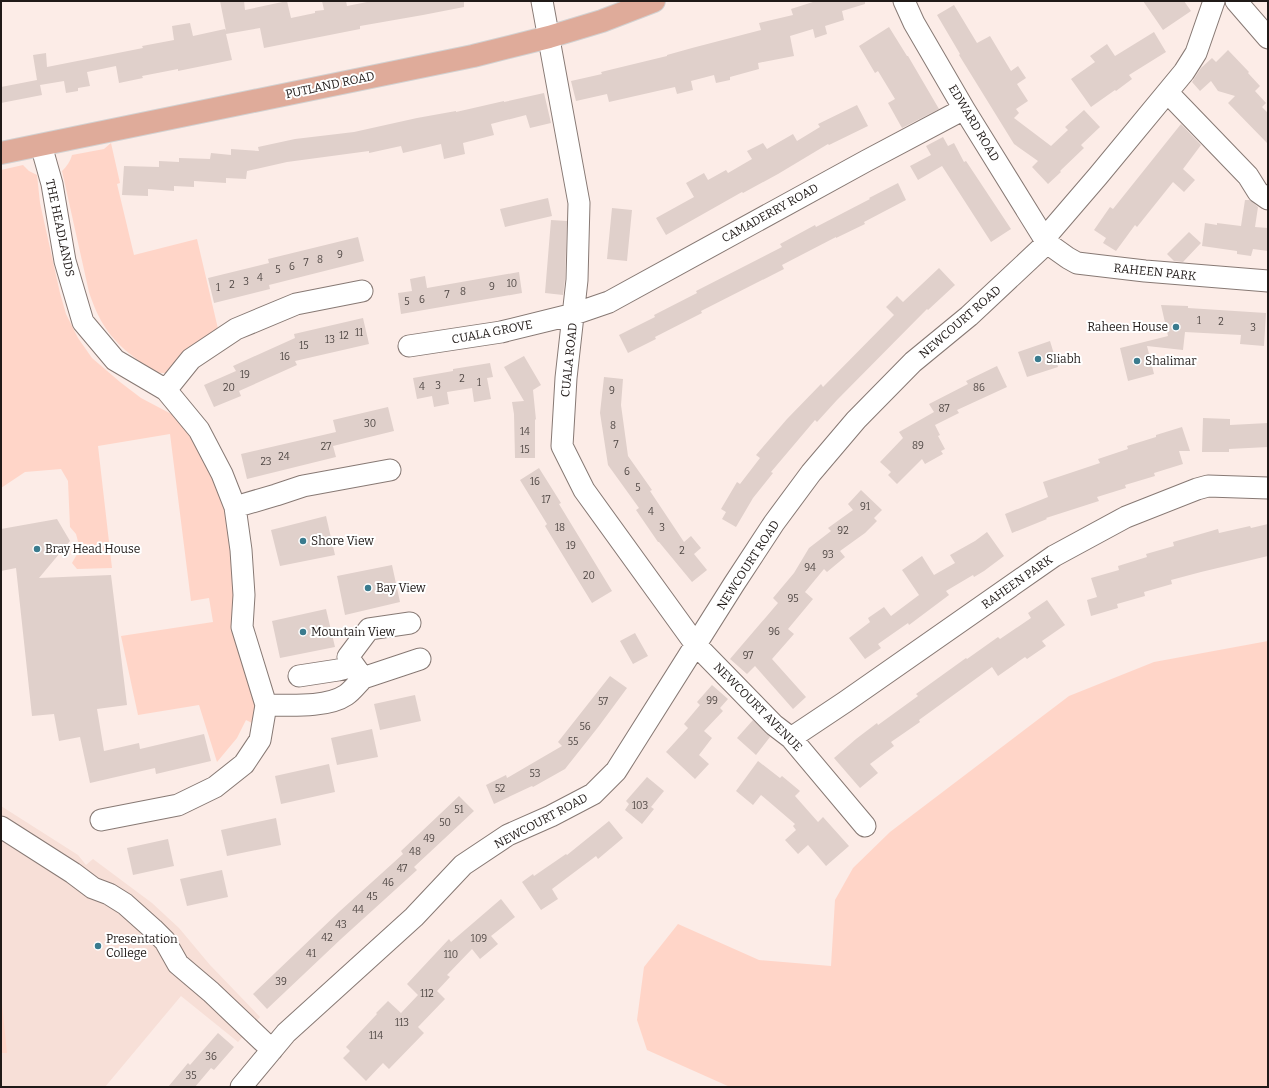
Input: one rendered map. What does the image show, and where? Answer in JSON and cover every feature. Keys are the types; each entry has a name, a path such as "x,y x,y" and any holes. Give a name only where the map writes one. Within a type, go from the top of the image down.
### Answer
{"main road":[{"name":"PUTLAND ROAD","path":"1,153 473,56 549,37 602,21 654,1"}],"street":[{"name":"CUALA ROAD","path":"542,1 580,203 577,280 566,378 562,446 584,490 696,645"},
{"name":"EDWARD ROAD","path":"904,1 914,23 964,109 1047,243"},
{"name":"NEWCOURT ROAD","path":"241,1087 286,1033 414,917 463,865 508,835 551,816 593,794 616,771 774,523 811,473 856,420 913,362 969,316 1047,243 1049,233 1168,93 1184,72 1196,53 1214,1"},
{"path":"1236,1 1268,38"},
{"path":"1168,93 1248,176 1258,192 1268,199"},
{"name":"CAMADERRY ROAD","path":"574,314 609,302 860,164 964,109"},
{"name":"THE HEADLANDS","path":"41,145 52,184 65,260 84,322 115,360 166,390 199,430 222,474 236,507 244,595 242,627 266,705 260,740 244,764 215,787 178,805 101,820"},
{"name":"RAHEEN PARK","path":"1047,243 1077,263 1145,271 1268,281"},
{"path":"166,390 191,359 236,329 296,304 362,291"},
{"name":"CUALA GROVE","path":"410,346 501,332 574,314"},
{"path":"236,507 303,486 390,470"},
{"name":"RAHEEN PARK","path":"791,738 1054,556 1126,517 1208,486 1268,488"},
{"path":"359,672 348,657 369,629 410,623"},
{"name":"NEWCOURT AVENUE","path":"696,645 774,725 791,738 865,826"},
{"path":"299,676 338,670 359,672 420,659"},
{"path":"266,705 290,706 327,703 346,695 359,672"},
{"path":"1,828 73,872 93,888 109,894 125,904 165,942 183,968 212,992 272,1050"}],"shaded area":[{"path":"111,143 120,183 117,184 134,255 197,239 219,333 166,373 149,369 118,343 101,320 89,292 62,171 68,164 72,155 104,149"},
{"path":"23,165 29,171 37,175 40,203 60,293 66,314 78,338 92,358 120,382 141,398 179,418 199,443 221,491 234,550 258,711 256,725 246,720 237,738 217,762 199,705 138,715 121,636 213,622 209,598 191,601 170,434 98,446 112,568 77,569 72,563 80,549 76,534 70,527 68,481 61,469 25,472 1,488 1,170"},
{"path":"1268,641 1268,1087 730,1087 647,1050 637,1020 644,967 678,924 759,960 831,966 835,900 853,868 890,832 1069,696 1154,662"},
{"name":"Presentation College","path":"1,806 78,855 86,865 93,859 152,903 179,928 210,965 260,1017 238,1042 181,996 105,1087 1,1087"},
{"path":"1,994 7,1053 1,1053"}],"building":[{"path":"220,1 244,1 245,10 287,1 291,18 324,10 322,1 346,1 347,6 372,1 464,1 464,7 360,26 360,29 264,48 260,28 226,34 232,60 178,71 178,69 142,76 143,78 119,83 116,66 87,72 90,86 78,88 78,91 66,93 64,81 40,85 42,95 1,103 1,87 37,80 33,55 46,53 47,67 143,48 142,46 174,40 172,26 190,23 193,36 225,29 226,31"},
{"path":"816,1 865,1 865,4 842,11 844,20 825,26 827,34 815,38 813,29 790,36 794,56 758,63 759,69 730,77 730,80 716,83 714,75 691,81 693,90 677,94 675,87 609,102 607,94 576,101 571,81 602,74 601,72 667,56 761,30 759,23 793,15 791,9"},
{"path":"1143,1 1184,1 1191,11 1163,30"},
{"path":"954,5 977,43 990,36 1011,71 1018,66 1026,78 1017,84 1028,101 1016,109 1019,113 1014,118 1051,146 1068,130 1065,127 1084,110 1100,127 1081,145 1084,148 1048,184 1032,167 1038,161 1014,144 959,55 960,54 937,15"},
{"path":"889,27 939,109 902,128 888,103 895,99 878,71 875,73 859,46"},
{"path":"1154,32 1166,52 1129,75 1132,79 1091,107 1071,79 1095,62 1090,56 1107,44 1115,56"},
{"path":"1228,50 1260,86 1255,91 1266,103 1262,107 1268,113 1268,144 1228,103 1235,96 1218,91 1211,81 1200,91 1192,82 1201,68 1212,58 1216,62"},
{"path":"544,93 551,123 530,128 526,115 491,124 494,135 463,143 465,154 444,159 441,144 403,153 401,146 369,153 369,151 287,162 247,171 246,179 226,178 226,183 194,181 194,187 174,186 174,191 148,189 148,196 122,195 124,166 159,167 159,161 179,162 179,158 210,159 211,153 231,155 231,149 259,151 258,147 295,139 354,132"},
{"path":"857,105 868,126 829,145 828,144 778,174 743,193 742,192 666,235 656,218 694,197 686,183 704,173 708,180 726,170 728,173 752,159 747,151 763,143 767,149 793,134 797,141 820,127 818,124"},
{"path":"1181,124 1201,145 1183,169 1195,180 1184,192 1173,182 1137,227 1135,225 1116,251 1103,243 1106,238 1094,230 1110,207 1113,209"},
{"path":"943,137 948,146 954,143 964,162 966,161 1011,229 991,242 942,166 918,180 910,166 931,155 926,146"},
{"path":"898,183 906,200 864,222 865,224 782,265 784,269 701,311 702,313 655,337 656,339 628,353 619,335 655,317 654,315 697,293 696,291 782,247 780,244 815,225 816,227"},
{"path":"548,198 552,216 505,227 500,209"},
{"path":"1245,200 1250,200 1258,207 1255,227 1268,228 1268,251 1253,249 1251,256 1237,254 1237,251 1202,246 1205,223 1241,226"},
{"path":"612,208 632,210 627,261 607,259"},
{"path":"551,220 567,221 563,295 545,293"},
{"path":"1189,232 1201,243 1183,262 1174,261 1167,254"},
{"path":"358,237 364,261 269,285 270,289 214,303 208,278 269,263 268,259"},
{"path":"939,268 955,285 928,310 927,309 817,422 815,420 771,472 773,473 753,498 736,527 722,519 726,512 721,509 737,482 740,484 760,458 756,455 787,419 821,384 823,387 894,315 886,307 897,296 903,302"},
{"path":"519,272 522,293 401,314 398,293 412,291 410,279 425,276 427,288"},
{"path":"1161,305 1266,313 1264,346 1240,344 1241,335 1185,332 1183,350 1147,346 1154,374 1128,381 1120,348 1168,336"},
{"path":"363,318 369,344 295,361 297,365 239,391 241,396 214,407 204,385 236,371 233,366 295,338 294,334"},
{"name":"Sliabh","path":"1050,341 1058,367 1027,377 1018,352"},
{"path":"524,356 541,385 533,390 536,420 535,419 535,458 515,458 514,414 512,402 524,401 504,367"},
{"path":"490,363 493,377 487,378 491,399 474,402 472,388 447,392 449,404 434,407 432,396 417,399 413,378"},
{"path":"997,366 1007,387 957,410 959,413 935,425 940,435 938,436 945,449 941,451 943,454 925,464 922,459 897,484 888,475 891,472 880,462 903,438 899,432 934,412 929,404 968,384 966,381"},
{"path":"604,377 623,379 621,405 628,456 652,490 650,491 684,542 691,536 701,548 694,554 707,570 692,582 658,542 636,510 639,508 608,465 600,413"},
{"path":"388,407 394,431 333,446 336,457 247,479 241,454 336,432 333,420"},
{"path":"1203,418 1230,419 1230,425 1268,423 1268,447 1229,449 1229,452 1202,452"},
{"path":"1182,427 1190,451 1179,451 1183,464 1154,473 1155,476 1125,485 1126,488 1097,497 1099,501 1046,518 1047,519 1012,533 1005,514 1048,497 1043,482 1100,463 1098,459 1128,449 1127,446"},
{"path":"539,468 612,591 592,603 545,526 547,524 520,480"},
{"path":"861,490 882,510 874,518 877,521 865,533 840,551 845,557 827,572 824,569 805,592 813,599 788,629 794,634 772,659 806,697 793,709 755,666 747,674 730,659 778,603 773,598 794,573 809,548 831,531 828,528 853,510 848,504"},
{"name":"Shore View","path":"326,516 335,555 280,566 271,530"},
{"path":"57,519 70,541 39,578 111,575 127,705 97,709 104,751 139,743 140,749 204,734 211,761 156,774 155,768 90,783 80,737 59,741 54,714 32,716 16,568 1,571 1,529"},
{"path":"1268,524 1268,556 1171,580 1172,584 1144,592 1145,596 1117,604 1118,608 1091,616 1087,600 1097,597 1091,578 1119,570 1118,566 1147,557 1146,554 1174,546 1173,542 1218,529 1219,533 1250,526 1251,528"},
{"path":"987,532 1004,556 984,571 974,577 973,575 946,591 949,595 909,625 908,623 878,644 881,648 865,659 849,638 870,622 868,618 884,607 891,616 919,595 902,570 922,556 934,575 955,563 950,555 975,541"},
{"name":"Bay View","path":"392,565 400,602 345,615 337,576"},
{"path":"1047,600 1065,625 1042,641 1046,646 1027,659 1025,657 998,676 992,667 919,720 920,722 891,742 894,746 870,764 878,773 860,788 834,758 877,723 878,725 918,696 916,694 966,658 967,659 998,637 1000,639 1031,618 1028,613"},
{"name":"Mountain View","path":"326,609 335,647 280,658 272,621"},
{"path":"635,633 648,656 633,664 620,641"},
{"path":"610,676 627,688 565,769 533,787 532,786 494,804 486,785 506,775 507,778 562,746 558,742"},
{"path":"712,685 728,699 720,708 723,711 704,731 712,738 699,755 709,764 695,779 666,752 688,728 684,724 700,705 697,702"},
{"path":"415,695 421,721 380,730 374,704"},
{"path":"753,720 770,737 756,755 737,738"},
{"path":"372,729 378,757 337,765 331,738"},
{"path":"758,761 780,778 782,776 800,791 795,796 818,822 823,817 849,846 826,866 808,845 798,854 785,840 796,830 793,826 795,824 761,795 753,805 736,791"},
{"path":"329,764 335,792 281,804 275,776"},
{"path":"647,777 664,791 651,807 654,809 642,824 625,810 629,804 626,801"},
{"path":"459,796 474,811 414,867 417,870 267,1009 253,994 340,911 403,854 401,851"},
{"path":"276,818 281,845 227,856 221,830"},
{"path":"609,821 623,838 598,859 596,856 552,889 558,899 541,910 522,882 533,874 534,876 566,854 567,855"},
{"path":"168,839 174,866 133,875 127,848"},
{"path":"222,870 228,897 187,906 180,879"},
{"path":"501,899 515,917 491,936 498,944 480,959 472,949 447,975 450,977 437,991 445,999 418,1027 424,1033 389,1069 383,1063 366,1081 343,1058 350,1051 346,1047 388,1001 401,1013 418,995 407,984 449,939 451,942"},
{"path":"218,1033 234,1047 214,1070 211,1068 195,1087 168,1087 188,1063 190,1065"}],"place":[{"name":"Raheen House","path":"1176,327"},
{"name":"Sliabh","path":"1038,359"},
{"name":"Shalimar","path":"1137,361"},
{"name":"Shore View","path":"303,541"},
{"name":"Bray Head House","path":"37,549"},
{"name":"Bay View","path":"368,588"},
{"name":"Mountain View","path":"303,632"},
{"name":"Presentation College","path":"98,946"}]}
